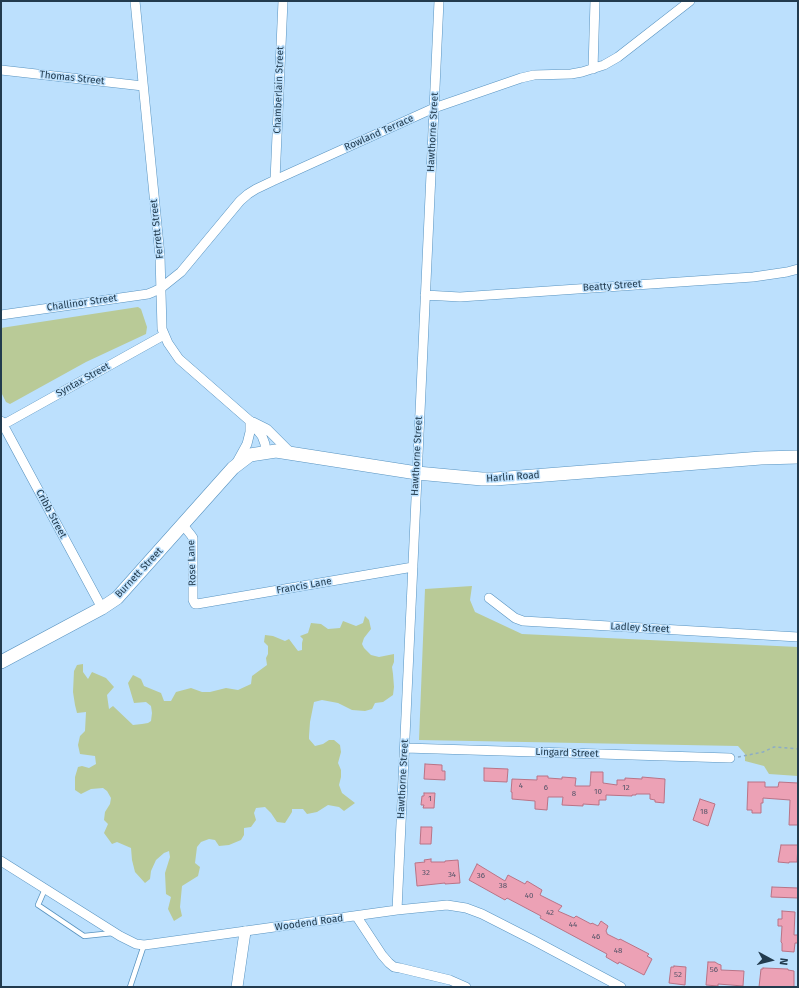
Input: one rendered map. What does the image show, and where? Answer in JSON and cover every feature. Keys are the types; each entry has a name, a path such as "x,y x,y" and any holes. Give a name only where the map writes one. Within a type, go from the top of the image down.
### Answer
{"main road":[{"name":"Harlin Road","path":"233,468 250,456 276,451 417,473 495,479 761,458 798,457"},
{"path":"761,458 798,452"},
{"name":"Burnett Street","path":"1,662 102,608 117,598 233,468"}],"street":[{"name":"Ferrett Street","path":"135,1 160,256 161,322 164,335 179,359 250,421 262,436 266,453"},
{"name":"Chamberlain Street","path":"275,180 283,1"},
{"name":"Hawthorne Street","path":"397,910 439,1"},
{"path":"593,69 595,1"},
{"name":"Rowland Terrace","path":"161,288 181,272 244,198 252,191 434,108 521,78 534,75 571,74 604,65 618,57 690,1"},
{"name":"Thomas Street","path":"1,70 143,86"},
{"name":"Beatty Street","path":"425,295 460,296 745,277 798,269"},
{"name":"Challinor Street","path":"1,315 148,294 161,288"},
{"name":"Syntax Street","path":"2,423 15,418 164,335"},
{"path":"233,468 247,444 250,432 250,421 267,429 292,454"},
{"name":"Cribb Street","path":"2,423 102,608"},
{"name":"Rose Lane","path":"183,525 193,538 193,600 195,604"},
{"name":"Francis Lane","path":"195,604 413,567"},
{"name":"Ladley Street","path":"489,598 515,618 523,622 798,637"},
{"name":"Lingard Street","path":"405,748 730,758"},
{"name":"Woodend Road","path":"1,861 115,933 132,942 144,945 357,917 397,910 447,905 459,906 473,910 533,940 621,987"},
{"path":"357,917 382,955 394,967 450,980 466,987"},
{"path":"237,987 245,932"}],"lane":[{"path":"45,889 38,905 84,936 115,933"},
{"path":"130,987 144,945"}],"path":[{"path":"730,758 764,752 774,747 798,749"}],"green space":[{"path":"138,307 141,309 147,327 146,334 86,362 10,404 6,402 1,392 1,328"},
{"path":"472,586 470,600 475,612 522,634 798,647 798,776 769,774 764,766 745,761 745,754 738,746 419,740 425,589"},
{"path":"365,616 369,620 371,629 364,638 362,644 364,648 371,655 379,657 394,654 394,662 392,667 394,687 393,695 383,702 375,703 372,709 365,711 352,710 338,703 322,700 314,702 309,736 309,739 315,746 323,744 329,740 334,740 340,745 341,752 338,763 341,770 341,777 339,785 342,793 355,803 344,811 339,807 328,805 317,812 307,814 303,809 292,809 292,812 285,823 277,822 265,807 256,808 254,813 256,820 251,827 244,828 244,835 241,840 229,845 219,846 215,840 209,839 201,842 197,847 195,863 200,867 198,876 182,886 180,907 182,916 174,921 168,909 171,897 166,894 165,873 170,857 169,851 164,853 156,860 151,871 150,879 145,883 135,872 131,848 117,842 112,844 104,833 108,824 104,820 105,812 110,804 111,798 107,791 103,788 91,789 81,794 75,790 75,777 78,767 82,766 89,768 96,764 95,756 80,754 78,745 80,736 85,731 86,712 77,713 75,705 73,692 74,671 77,665 83,664 83,672 88,679 92,672 106,678 114,687 107,695 109,709 113,706 133,725 148,723 151,721 151,706 146,702 134,703 128,683 133,675 141,679 144,686 161,693 164,701 171,701 176,692 191,688 202,692 210,692 226,688 238,690 251,684 252,676 267,665 266,658 268,654 268,646 264,642 265,635 273,636 285,641 289,639 298,651 302,650 303,639 300,636 308,633 311,623 321,624 328,629 340,628 343,621 356,626 363,623"}],"building":[{"path":"425,764 442,765 442,771 445,771 445,780 424,779"},
{"path":"484,768 508,769 507,782 484,781"},
{"path":"591,772 603,772 603,783 617,785 617,780 625,780 625,778 642,779 642,777 665,779 664,803 655,802 655,800 650,799 650,794 636,794 632,796 606,795 606,800 599,800 599,805 583,804 583,806 562,805 563,797 548,797 547,810 535,809 535,801 512,799 512,779 537,780 537,776 548,776 548,778 562,779 562,777 576,778 575,786 590,786"},
{"path":"748,782 765,782 765,787 778,787 779,782 798,783 798,825 789,825 790,800 763,798 763,803 761,803 761,813 752,813 752,810 747,810"},
{"path":"424,793 435,793 434,808 423,808 424,805 421,805 422,796 424,796"},
{"path":"700,799 715,804 708,826 693,820"},
{"path":"421,827 432,827 431,844 420,844"},
{"path":"781,845 798,845 797,862 778,862"},
{"path":"431,859 431,862 458,860 460,883 417,886 415,863 425,862 424,860"},
{"path":"477,864 505,881 508,875 525,884 527,881 542,890 540,895 562,906 558,911 574,918 576,916 598,926 601,921 608,926 606,931 607,934 649,954 647,956 652,959 644,975 619,962 618,964 606,957 607,954 540,918 541,916 507,898 505,900 469,880"},
{"path":"772,887 798,888 798,898 771,897"},
{"path":"782,911 795,912 794,935 798,935 798,943 795,943 794,952 782,951 782,926 778,926 778,919 782,919"},
{"path":"708,962 715,962 721,965 721,970 744,971 743,986 718,984 718,986 706,985"},
{"path":"671,967 686,967 685,985 669,983"},
{"path":"761,969 788,969 794,971 794,987 759,987"}]}
